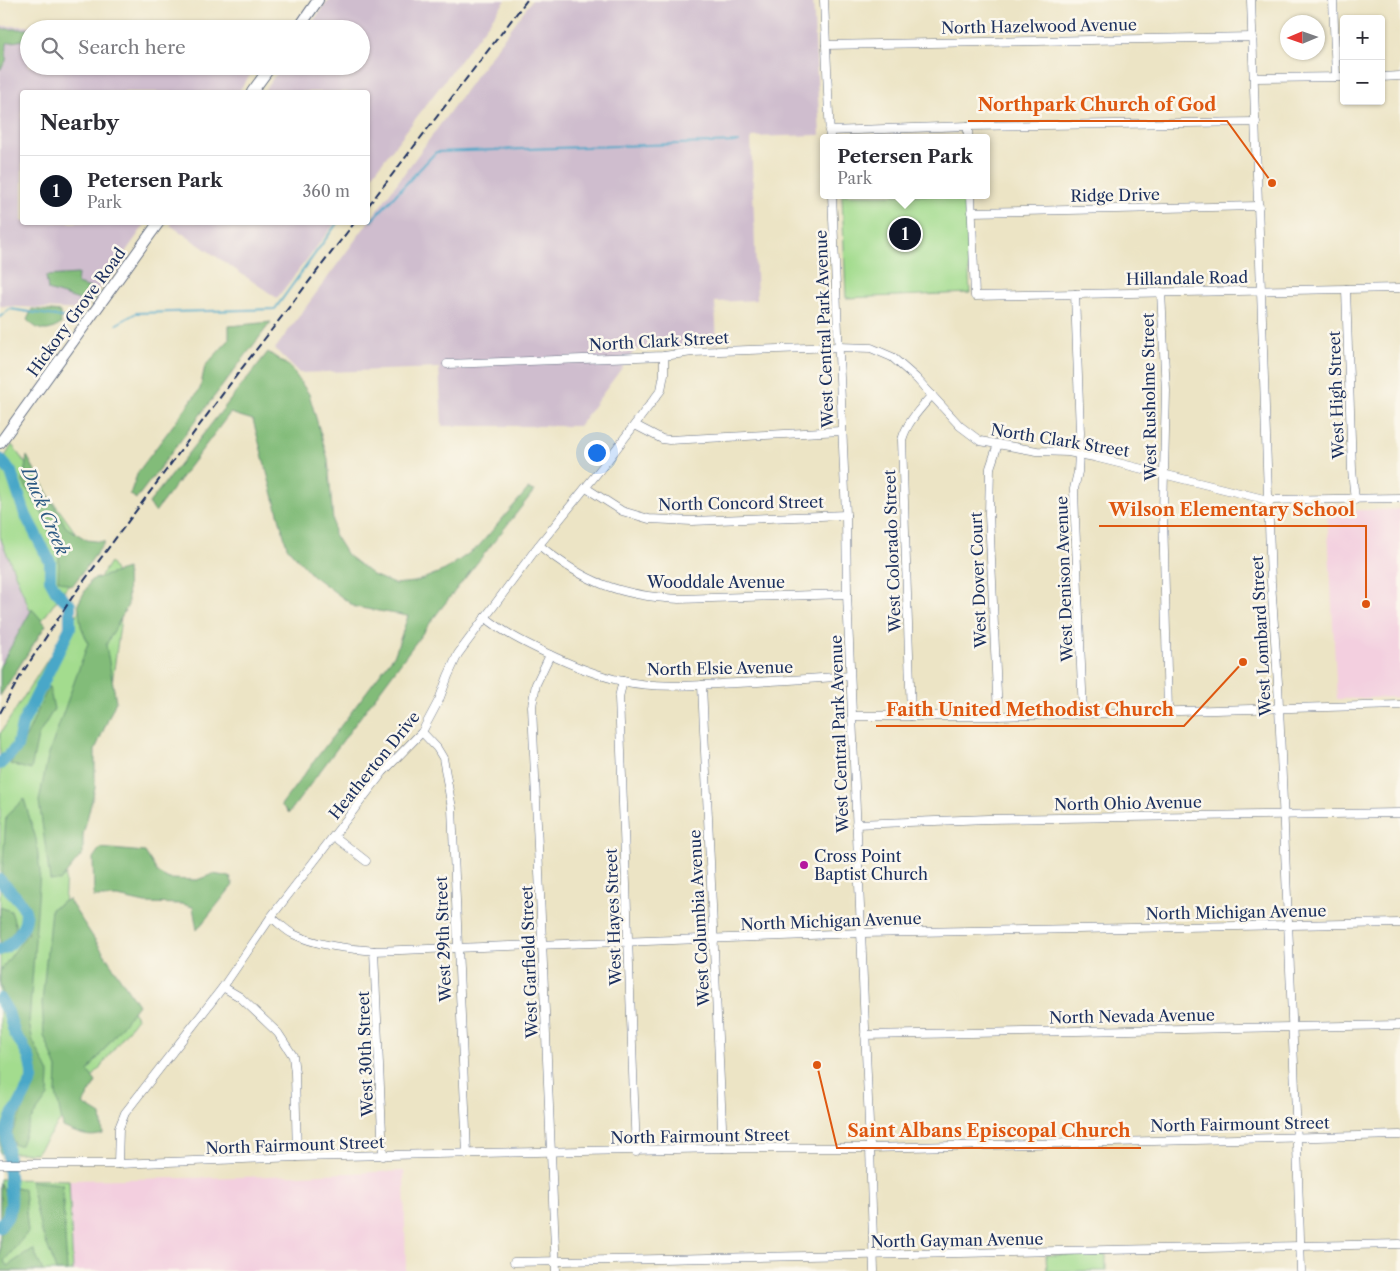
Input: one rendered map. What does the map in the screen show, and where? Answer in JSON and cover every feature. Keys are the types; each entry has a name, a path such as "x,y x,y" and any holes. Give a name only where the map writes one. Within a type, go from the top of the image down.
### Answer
{"main road":[{"path":"304,20 318,0"},
{"path":"253,90 264,75"},
{"name":"Hickory Grove Road","path":"0,443 157,225"}],"street":[{"path":"824,0 830,134 968,126 1256,122"},
{"name":"West Lombard Street","path":"1251,0 1271,582 1279,709 1293,1027 1301,1271"},
{"path":"1254,78 1340,77 1333,0"},
{"name":"North Hazelwood Avenue","path":"826,45 1253,37"},
{"path":"1385,76 1400,76"},
{"path":"968,126 968,134"},
{"name":"West Central Park Avenue","path":"832,199 846,515 850,676 862,933 874,1271"},
{"path":"971,199 971,212"},
{"name":"Ridge Drive","path":"971,212 1259,206"},
{"name":"Hillandale Road","path":"971,212 976,296 1400,288"},
{"name":"West High Street","path":"1346,289 1352,470 1355,500"},
{"name":"West Rusholme Street","path":"1161,292 1166,391 1163,539 1168,712"},
{"name":"West Denison Avenue","path":"1075,294 1080,433 1074,489 1074,519 1083,714"},
{"name":"North Clark Street","path":"447,364 664,356 692,352 871,348 892,357 916,378 960,426 980,441 1038,451 1079,454 1164,473 1268,500 1400,498"},
{"name":"Heatherton Drive","path":"118,1164 120,1128 125,1113 222,987 271,917 383,772 422,732 439,700 458,654 539,545 586,488 661,390 664,374 664,356"},
{"name":"West Colorado Street","path":"911,716 902,440 912,419 932,395"},
{"path":"635,424 662,439 669,440 841,431"},
{"name":"West Dover Court","path":"998,444 990,468 989,514 998,716"},
{"name":"North Concord Street","path":"586,488 622,511 649,519 692,521 846,515"},
{"name":"Wooddale Avenue","path":"539,545 557,560 595,582 626,593 651,597 847,594"},
{"name":"North Elsie Avenue","path":"485,617 497,627 550,655 606,677 623,681 670,686 850,676"},
{"name":"West Garfield Street","path":"550,655 536,684 532,706 556,1271"},
{"name":"West Hayes Street","path":"623,681 619,697 636,1152"},
{"name":"West Columbia Avenue","path":"702,685 723,1148"},
{"path":"852,716 998,716 1400,705"},
{"name":"West 29th Street","path":"422,732 437,748 443,758 448,777 452,808 467,1154"},
{"name":"North Ohio Avenue","path":"856,824 988,818 1400,813"},
{"path":"334,836 366,861"},
{"name":"North Michigan Avenue","path":"271,917 291,933 306,939 338,947 374,951 862,933 1400,923"},
{"name":"West 30th Street","path":"374,951 383,1156"},
{"path":"222,987 240,997 278,1033 293,1056 297,1157"},
{"name":"North Nevada Avenue","path":"865,1035 1400,1025"},
{"name":"North Fairmount Street","path":"0,1164 118,1164 297,1157 636,1152 723,1148 870,1148 1297,1136 1400,1135"},
{"name":"North Gayman Avenue","path":"514,1262 1400,1244"}],"shaded area":[{"path":"328,0 506,0 370,178 370,90 264,90 275,75 370,75 370,20 314,20"},
{"path":"532,0 813,0 820,135 751,137 757,300 715,302 717,344 635,350 579,426 442,426 439,368 299,373 275,349 366,225 370,225 370,220"},
{"path":"0,26 20,26 20,75 250,75 239,90 20,90 20,225 145,225 84,310 0,306"},
{"path":"170,225 333,225 277,298"},
{"path":"1400,509 1400,697 1337,699 1327,511"},
{"path":"0,537 37,627 0,683"},
{"path":"404,1171 406,1271 73,1271 69,1180 242,1177"}],"green space":[{"path":"0,29 20,29 20,41 7,43 6,61 0,70"},
{"path":"842,199 965,199 970,293 846,298"},
{"path":"78,274 77,284 100,291 92,304 48,290 46,276"},
{"path":"32,309 60,312 61,324 47,330 35,327 27,320"},
{"path":"271,322 136,499 130,494 138,472 200,389 205,366 229,340 229,326"},
{"path":"268,352 290,367 309,394 328,459 334,534 347,555 373,575 394,584 415,582 445,570 478,547 528,489 534,491 439,611 289,813 281,805 395,654 408,616 355,607 312,575 287,547 253,420 230,413 155,512 149,503"},
{"path":"12,445 91,554 37,627 0,537 0,465"},
{"path":"27,456 66,527 87,540 105,542 72,586 58,580 59,556 43,515 23,482"},
{"path":"110,562 125,589 109,705 70,802 64,907 137,1018 36,1153 0,1153 0,734"},
{"path":"127,569 128,605 106,645 116,701 95,750 95,788 83,835 83,853 60,881 50,880 39,801 48,756 88,643 81,626 78,604 91,580"},
{"path":"32,609 46,625 0,696 0,666"},
{"path":"49,686 54,709 38,736 31,770 10,764 27,735"},
{"path":"24,799 36,839 40,871 29,1023 33,1041 49,1073 48,1096 30,1121 21,1145 14,1145 11,1135 30,1093 29,1070 19,1035 0,984 0,971 28,933 29,909 2,876 6,816"},
{"path":"100,848 145,852 158,873 169,879 197,880 213,874 230,877 233,885 197,930 193,907 182,904 145,903 118,897 94,897 93,858"},
{"path":"68,899 138,1005 88,1071 96,1082 83,1104 101,1115 103,1134 92,1136 83,1135 63,1127 56,1093 57,1068 44,1036 42,1003 51,909"},
{"path":"0,907 11,911 16,927 8,943 0,945"},
{"path":"0,1179 69,1180 73,1271 0,1271"},
{"path":"30,1181 62,1184 67,1271 56,1271 41,1230"},
{"path":"0,1184 7,1198 7,1203 0,1222"},
{"path":"16,1187 24,1189 28,1232 4,1261 7,1266 33,1249 43,1271 0,1271 0,1235 14,1214"},
{"path":"1046,1255 1106,1255 1106,1271 1047,1271"}],"waterway":[{"path":"371,221 436,152 739,142"},
{"path":"117,324 136,313 275,309 336,225"},
{"path":"0,317 10,309 68,318"},
{"name":"Duck Creek","path":"0,459 11,472 25,514 50,562 50,580 56,591 70,605 70,628 22,725 17,747 0,764"},
{"name":"Duck Creek","path":"0,880 18,899 25,912 26,919 24,926 14,940 0,950"},
{"name":"Duck Creek","path":"0,999 8,1012 15,1035 29,1058 32,1072 32,1080 13,1113 6,1131 11,1204 8,1216 0,1227"}],"railway":[{"path":"370,203 527,0"},
{"path":"0,713 21,675 75,593 239,372 353,225"}],"place":[{"name":"Northpark Church of God","path":"1272,183"},
{"name":"Petersen Park","path":"905,234"},
{"name":"Wilson Elementary School","path":"1366,604"},
{"name":"Faith United Methodist Church","path":"1243,662"},
{"name":"Cross Point Baptist Church","path":"804,865"},
{"name":"Saint Albans Episcopal Church","path":"817,1065"}]}
